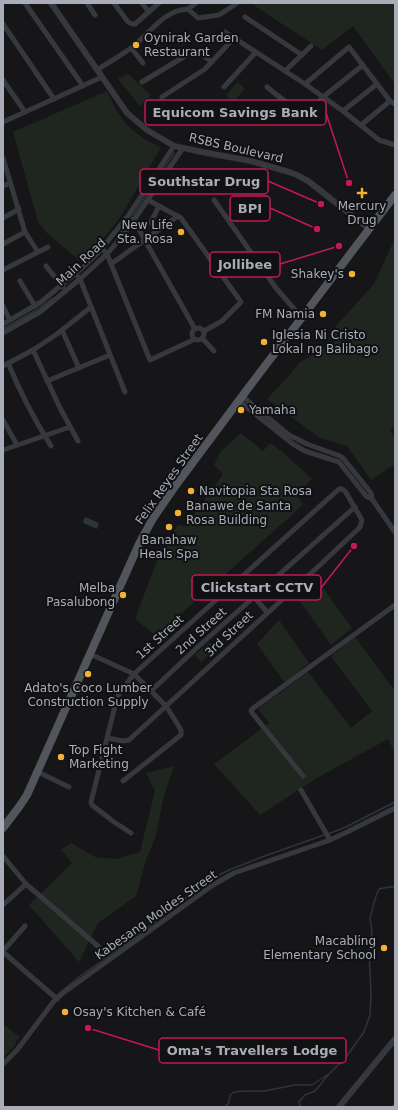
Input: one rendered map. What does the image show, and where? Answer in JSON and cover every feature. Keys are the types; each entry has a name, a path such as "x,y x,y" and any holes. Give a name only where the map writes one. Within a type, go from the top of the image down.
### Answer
{"main road":[{"name":"Felix Reyes Street","path":"3,828 27,795 139,544 152,520 176,485 241,398 395,195"}],"street":[{"path":"25,3 83,86"},
{"name":"RSBS Boulevard","path":"52,3 127,113 147,130 174,146 245,160 293,174 308,181 369,229"},
{"path":"87,3 95,15"},
{"path":"114,3 128,22 132,24 135,24 159,3"},
{"path":"142,3 149,12"},
{"path":"97,70 131,48 159,21 180,9 188,9 196,3"},
{"path":"188,9 198,18 219,15 236,4"},
{"path":"246,18 302,55"},
{"path":"3,24 54,98"},
{"path":"225,32 305,84 343,111 379,140 395,145"},
{"path":"162,97 205,69 234,38"},
{"path":"285,71 311,46"},
{"path":"305,84 349,47 393,103 361,125"},
{"path":"131,48 143,63"},
{"path":"142,82 192,52 198,52 212,62"},
{"path":"224,87 256,52"},
{"path":"267,87 297,109 305,109 318,104 323,97 363,65"},
{"path":"3,122 102,77"},
{"path":"3,80 25,112"},
{"path":"343,111 377,84"},
{"name":"Main Road","path":"3,324 35,306 75,274 102,248 128,216 174,146"},
{"name":"Main Road","path":"3,333 40,312 80,279 107,254 124,234 183,148"},
{"path":"3,158 25,232 38,252"},
{"path":"3,186 10,182"},
{"path":"148,200 178,216 184,222 241,302 222,321 204,331 202,338"},
{"path":"214,200 276,288 302,318"},
{"path":"156,232 151,222 159,206"},
{"path":"3,218 19,209"},
{"path":"128,216 134,220 195,329 193,333 195,339"},
{"path":"111,264 178,216"},
{"path":"3,244 25,232"},
{"path":"3,270 48,246"},
{"path":"102,248 107,254 150,360 195,339 199,340 202,338"},
{"path":"46,266 66,291"},
{"path":"75,274 80,279 125,392"},
{"path":"20,281 35,306"},
{"path":"3,306 10,320"},
{"path":"51,446 34,418 6,364 32,350 62,330 91,307"},
{"path":"195,329 200,328 204,331"},
{"path":"62,330 79,368"},
{"path":"202,338 214,351"},
{"path":"32,350 78,441"},
{"path":"47,381 110,355"},
{"path":"241,398 293,444 305,451 339,462 366,496 372,499 395,532"},
{"path":"3,420 17,445"},
{"path":"3,450 70,427"},
{"name":"3rd Street","path":"107,738 123,741 129,740 360,527 362,520 355,507 345,491 339,489"},
{"name":"1st Street","path":"131,833 91,804 119,694 134,674 339,489"},
{"name":"2nd Street","path":"151,691 200,645 355,507"},
{"path":"237,582 254,597 267,612"},
{"path":"304,776 251,710 395,605"},
{"path":"90,654 134,674 166,706 181,730 181,735 123,781"},
{"path":"38,772 70,787"},
{"path":"301,790 328,836"},
{"name":"Kabesang Moldes Street","path":"3,1064 17,1050 56,998 213,885 234,873 328,836 348,832 395,808"},
{"path":"3,856 26,884 99,947"},
{"path":"3,905 26,884"},
{"path":"26,926 3,951 56,998"},
{"path":"339,1107 395,1039"}],"shaded area":[{"path":"253,3 395,3 395,84 353,26 322,50 255,6"},
{"path":"128,74 151,95 140,106 118,79"},
{"path":"238,82 245,89 233,102 226,95"},
{"path":"107,91 117,110 128,125 142,137 161,147 121,216 95,247 79,260 47,233 38,222 13,132"},
{"path":"395,238 395,426 390,430 395,438 395,464 371,480 347,446 320,438 267,399 299,363 334,342 336,326 374,284"},
{"path":"241,433 263,451 270,443 284,453 312,479 296,494 303,505 156,636 135,619 156,563 178,524 185,527 223,474 214,465 221,451"},
{"path":"85,517 99,523 97,529 83,523"},
{"path":"318,581 352,628 331,645 299,600"},
{"path":"279,620 309,663 285,683 257,644"},
{"path":"355,637 395,691 395,753 388,739 317,778 260,815 214,764 269,723 258,709 308,672 351,728 372,711 331,656"},
{"path":"210,642 216,650 201,662 195,655"},
{"path":"174,766 163,799 156,836 147,857 136,896 98,923 79,962 29,905 72,863 61,850 71,843 95,857 116,859 140,852 155,791 146,773"},
{"path":"3,1024 20,1037 16,1041 16,1044 3,1058"}],"waterway":[{"path":"133,215 174,153"},
{"path":"116,240 128,221"},
{"path":"3,329 38,309 53,298"},
{"path":"328,834 346,827 395,802"},
{"path":"56,996 80,976 133,939 214,878 229,870 262,857 324,835"},
{"path":"300,1107 299,1102 305,1095 315,1091 346,1057 364,1032 370,1015 371,994 369,951 372,931 370,918 379,889 395,887"},
{"path":"224,1107 228,1103 230,1095 234,1092 264,1091 295,1085 312,1085 327,1075"}],"place":[{"name":"Oynirak Garden Restaurant","path":"136,45"},
{"name":"Equicom Savings Bank","path":"349,183"},
{"name":"Mercury Drug","path":"362,193"},
{"name":"Southstar Drug","path":"321,204"},
{"name":"BPI","path":"317,229"},
{"name":"New Life Sta. Rosa","path":"181,232"},
{"name":"Jollibee","path":"339,246"},
{"name":"Shakey's","path":"352,274"},
{"name":"FM Namia","path":"323,314"},
{"name":"Iglesia Ni Cristo Lokal ng Balibago","path":"264,342"},
{"name":"Yamaha","path":"241,410"},
{"name":"Navitopia Sta Rosa","path":"191,491"},
{"name":"Banawe de Santa Rosa Building","path":"178,513"},
{"name":"Banahaw Heals Spa","path":"169,527"},
{"name":"Clickstart CCTV","path":"354,546"},
{"name":"Melba Pasalubong","path":"123,595"},
{"name":"Adato's Coco Lumber Construction Supply","path":"88,674"},
{"name":"Top Fight Marketing","path":"61,757"},
{"name":"Macabling Elementary School","path":"384,948"},
{"name":"Osay's Kitchen & Café","path":"65,1012"},
{"name":"Oma's Travellers Lodge","path":"88,1028"}]}
